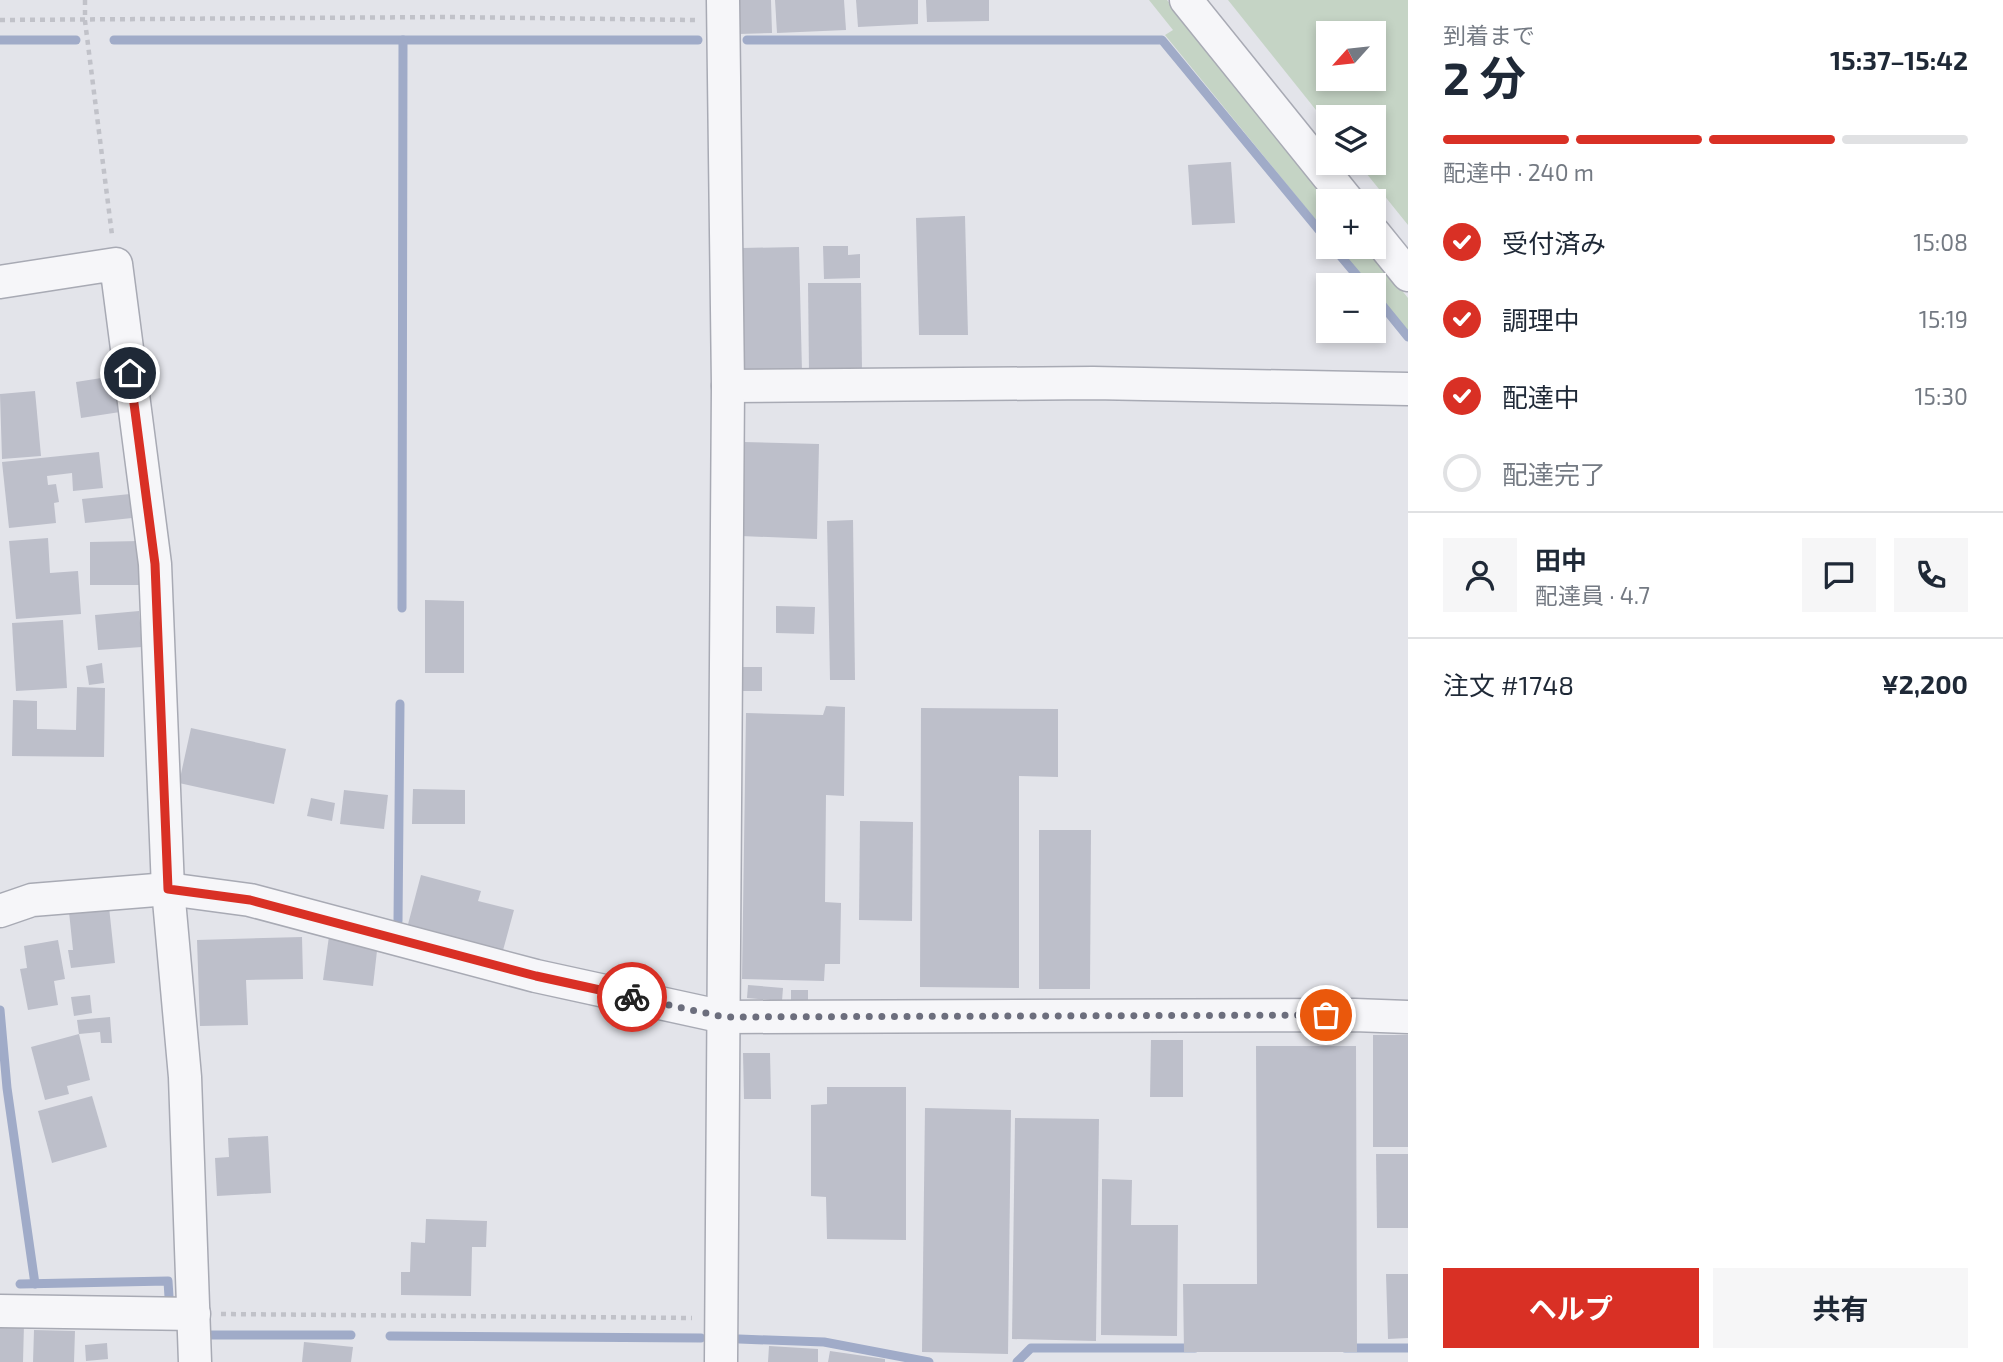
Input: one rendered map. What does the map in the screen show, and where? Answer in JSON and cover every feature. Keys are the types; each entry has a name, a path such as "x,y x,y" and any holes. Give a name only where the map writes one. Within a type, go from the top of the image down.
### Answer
{"street":[{"path":"1186,0 1338,189"},
{"path":"721,1362 728,386 724,10"},
{"path":"1386,248 1408,275"},
{"path":"0,282 116,264 155,564 168,889 185,1077 195,1362"},
{"path":"728,386 1093,383 1408,389"},
{"path":"0,911 32,900 168,889 250,900 536,976 724,1017 1408,1017"},
{"path":"0,1311 194,1314"}],"path":[{"path":"85,0 85,21 116,264"},
{"path":"0,20 447,17 724,10"},
{"path":"194,1314 721,1318"}],"green space":[{"path":"1149,0 1167,0 1320,189 1316,189 1316,220 1165,35 1173,30"},
{"path":"1228,0 1408,0 1408,225 1386,198 1386,189 1379,189 1368,175 1386,175 1386,105 1316,105 1316,110"},
{"path":"1348,259 1377,259 1408,298 1408,332 1386,305 1386,273 1359,273"}],"building":[{"path":"738,0 771,0 772,33 739,34"},
{"path":"775,0 844,0 846,30 777,33"},
{"path":"856,0 918,0 918,24 858,27"},
{"path":"926,0 989,0 989,21 927,22"},
{"path":"1231,162 1235,223 1192,225 1188,165"},
{"path":"965,216 968,335 919,335 916,218"},
{"path":"823,246 848,246 848,255 860,254 860,278 824,279"},
{"path":"799,247 802,372 744,373 742,248"},
{"path":"808,283 861,283 862,371 809,372"},
{"path":"114,376 120,412 81,418 76,382"},
{"path":"35,391 41,456 2,459 0,394"},
{"path":"743,442 819,444 817,539 741,536"},
{"path":"99,452 103,488 73,491 72,473 47,476 48,485 56,484 59,502 54,503 56,523 9,528 2,462"},
{"path":"130,494 132,518 85,523 82,499"},
{"path":"853,520 855,680 830,680 827,521"},
{"path":"48,538 50,573 78,571 81,614 16,619 9,541"},
{"path":"140,541 140,585 90,585 90,542"},
{"path":"425,600 464,601 464,673 425,673"},
{"path":"776,606 815,607 814,634 776,633"},
{"path":"139,611 142,647 98,650 95,615"},
{"path":"63,620 67,688 16,691 12,623"},
{"path":"102,663 104,683 89,685 86,666"},
{"path":"738,667 762,667 762,691 738,691"},
{"path":"77,687 105,688 104,757 12,756 13,700 37,701 37,729 76,730"},
{"path":"826,706 845,707 844,796 826,795 825,902 841,903 840,964 825,964 824,981 742,979 746,713 823,715"},
{"path":"921,708 1058,709 1058,777 1019,776 1019,988 920,987"},
{"path":"191,728 286,749 274,804 179,783"},
{"path":"413,789 465,790 465,824 412,824"},
{"path":"344,790 388,795 384,829 340,824"},
{"path":"311,798 335,803 332,821 307,816"},
{"path":"860,821 913,822 912,921 859,920"},
{"path":"1039,830 1091,830 1090,989 1039,989"},
{"path":"421,875 481,891 478,901 514,910 502,954 407,928"},
{"path":"109,907 115,963 71,968 68,950 73,950 69,912"},
{"path":"329,936 378,942 373,986 323,980"},
{"path":"302,937 303,979 246,980 248,1025 200,1026 197,940"},
{"path":"58,940 65,979 54,981 58,1005 28,1010 20,969 27,968 24,946"},
{"path":"748,985 783,988 782,1001 747,998"},
{"path":"791,990 808,990 808,1003 791,1003"},
{"path":"90,995 92,1013 74,1016 71,997"},
{"path":"110,1017 112,1043 101,1043 100,1032 79,1034 77,1020"},
{"path":"79,1034 90,1080 67,1086 69,1094 45,1100 31,1047"},
{"path":"1373,1035 1408,1035 1408,1147 1373,1147"},
{"path":"1151,1040 1183,1040 1183,1097 1150,1097"},
{"path":"1256,1046 1356,1046 1357,1352 1184,1352 1183,1284 1257,1284"},
{"path":"743,1053 770,1053 771,1099 744,1099"},
{"path":"827,1087 906,1087 906,1240 827,1239 826,1197 811,1196 811,1105 827,1104"},
{"path":"92,1096 107,1147 52,1163 38,1111"},
{"path":"925,1108 1011,1110 1008,1354 922,1352"},
{"path":"1015,1118 1099,1119 1096,1341 1012,1339"},
{"path":"268,1136 271,1193 217,1196 215,1158 229,1157 228,1138"},
{"path":"1376,1154 1408,1154 1408,1228 1377,1228"},
{"path":"1102,1179 1132,1180 1131,1225 1178,1225 1177,1336 1101,1335"},
{"path":"426,1219 487,1221 486,1247 472,1247 471,1296 401,1295 401,1272 410,1272 411,1242 425,1243"},
{"path":"1386,1274 1408,1274 1408,1338 1388,1339"},
{"path":"0,1324 24,1324 23,1362 0,1362"},
{"path":"34,1330 75,1331 74,1362 33,1362"},
{"path":"304,1342 353,1347 351,1362 302,1362"},
{"path":"107,1343 108,1359 86,1361 85,1345"},
{"path":"769,1346 818,1349 818,1362 768,1362"},
{"path":"830,1351 885,1359 885,1362 828,1362"}],"waterway":[{"path":"0,40 76,40"},
{"path":"114,40 698,40"},
{"path":"402,608 403,40"},
{"path":"747,40 1162,40 1316,226"},
{"path":"1343,259 1355,273"},
{"path":"1386,310 1408,337"},
{"path":"398,921 400,704"},
{"path":"0,1010 7,1088 35,1284"},
{"path":"20,1284 168,1281 169,1297"},
{"path":"208,1335 351,1335"},
{"path":"390,1336 701,1338"},
{"path":"739,1339 824,1342 929,1362"},
{"path":"1017,1362 1031,1348 1195,1348"},
{"path":"1345,1348 1408,1348"}],"way so far":[{"path":"632,997 724,1017 1326,1015"}],"route":[{"path":"130,373 155,564 168,889 250,900 536,976 632,997"}]}
